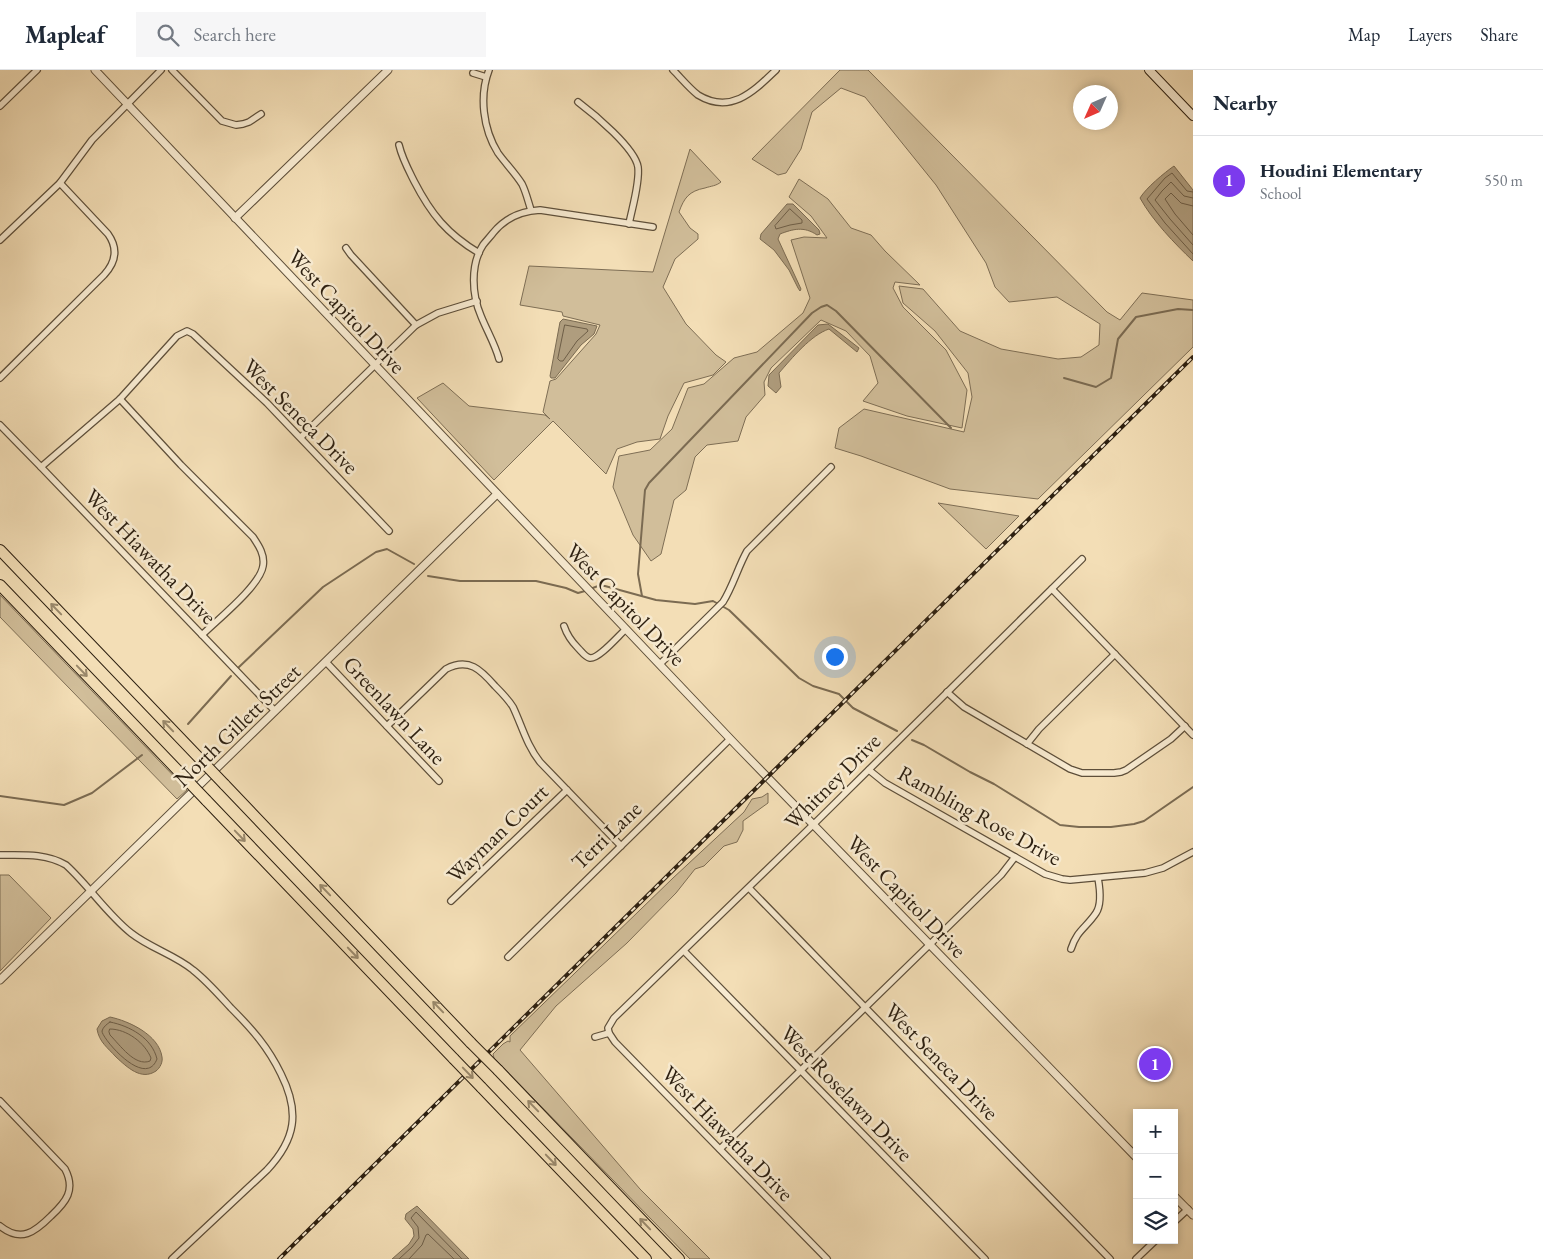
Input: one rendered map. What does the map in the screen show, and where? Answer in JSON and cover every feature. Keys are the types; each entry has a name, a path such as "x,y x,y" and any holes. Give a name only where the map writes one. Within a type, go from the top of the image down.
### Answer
{"highway":[{"path":"0,550 679,1259"},
{"path":"0,585 646,1259"}],"main road":[{"path":"1149,70 1193,116"}],"street":[{"path":"0,106 37,70"},
{"name":"West Capitol Drive","path":"94,70 730,739 1133,1154"},
{"path":"0,240 60,183 92,140 161,70"},
{"path":"172,70 222,121 236,125 243,124 261,114"},
{"path":"235,218 388,70"},
{"path":"489,70 486,77 483,102 489,134 499,154 522,184 530,210"},
{"path":"673,70 698,94 714,101 726,102 746,96 754,91 776,70"},
{"path":"473,73 486,77"},
{"path":"578,102 602,121 629,150 636,162 638,169 629,224"},
{"path":"399,145 402,158 426,204 435,217 453,236 479,253"},
{"path":"0,378 108,271 113,262 116,250 112,239 60,183"},
{"path":"499,359 495,345 482,317 477,301 474,280 475,265 483,245 503,222 530,210 552,211 653,227"},
{"path":"346,248 416,325"},
{"path":"301,437 416,325 438,313 477,301"},
{"name":"West Seneca Drive","path":"120,399 177,336 184,331 190,331 301,437 389,531"},
{"path":"41,467 120,399 181,466 253,538 260,548 264,560 259,577 248,591 202,635"},
{"name":"West Hiawatha Drive","path":"0,425 275,712"},
{"path":"660,664 723,602 747,551 832,467"},
{"name":"North Gillett Street","path":"0,980 498,494"},
{"name":"Whitney Drive","path":"609,1031 614,1018 749,888 1082,560"},
{"path":"1052,590 1193,734"},
{"path":"564,626 568,638 584,655 593,658 600,654 626,629"},
{"path":"1027,744 1039,729 1114,654"},
{"name":"Greenlawn Lane","path":"326,662 439,781"},
{"path":"387,726 446,669 458,665 470,665 483,673 506,697 535,756 621,846"},
{"path":"948,692 964,707 1077,772 1091,774 1114,773 1126,770 1171,739 1185,726"},
{"name":"Terri Lane","path":"508,957 730,739"},
{"name":"Rambling Rose Drive","path":"869,770 885,784 1046,874 1062,879 1098,878 1155,871 1192,854"},
{"name":"Wayman Court","path":"452,901 567,790"},
{"path":"0,855 32,856 57,860 71,869 131,933 193,970 250,1026 271,1054 290,1091 294,1113 291,1132 286,1146 267,1170 172,1259"},
{"path":"720,1149 1001,875 1015,857"},
{"path":"1071,949 1077,934 1098,908 1100,888 1098,878"},
{"name":"West Seneca Drive","path":"749,888 1110,1259"},
{"name":"West Roselawn Drive","path":"684,951 985,1259"},
{"path":"595,1037 609,1031"},
{"name":"West Hiawatha Drive","path":"609,1031 615,1042 827,1259"},
{"path":"0,1100 62,1165 68,1174 69,1190 64,1204 35,1230 20,1235 6,1231 0,1226"},
{"path":"1177,1199 1190,1212 1178,1220"},
{"path":"1136,1259 1152,1244"}],"shaded area":[{"path":"840,70 868,70 1107,312 1120,320 1142,293 1193,300 1193,347 1038,499 950,489 835,448 839,428 864,409 964,432 972,397 968,373 935,331 903,303 899,286 923,289 960,331 1001,349 1058,359 1081,357 1099,345 1100,324 1057,297 1009,302 995,287 986,263 936,185 865,97 841,88 812,112 801,149 786,173 778,175 752,159"},
{"path":"690,149 721,182 691,193 683,203 679,212 690,228 698,234 698,239 675,259 663,287 686,324 716,355 726,362 713,375 684,383 668,416 660,439 637,442 617,449 606,474 553,421 494,480 417,398 443,383 469,406 545,415 550,419 543,412 550,381 556,379 596,334 600,325 563,316 562,312 520,305 529,266 653,272"},
{"path":"799,179 828,199 851,228 871,235 920,285 895,282 893,288 903,307 946,350 967,390 962,428 907,416 863,401 878,383 870,356 846,331 821,320 771,368 764,382 765,395 746,417 738,441 707,445 695,457 686,490 674,500 661,554 651,561 633,535 613,487 619,456 650,450 672,429 688,388 704,384 734,358 757,352 803,313 810,298 791,240 804,237 827,238 811,216 789,197"},
{"path":"938,503 1019,516 986,549"},
{"path":"0,595 187,790 177,799 0,617"},
{"path":"768,793 768,803 743,821 743,830 737,842 724,846 704,866 695,869 676,893 627,943 556,1006 520,1050 640,1189 710,1259 690,1259 494,1058 493,1054 503,1044 508,1041 510,1042 510,1036 744,812 752,799 762,797"},
{"path":"0,875 9,875 51,918 0,971"}],"water":[{"path":"1174,166 1193,190 1193,261 1157,223 1140,198 1151,185"},
{"path":"787,204 793,204 819,230 820,234 817,235 803,229 794,230 780,234 778,239 801,289 800,291 789,270 774,250 760,239 761,234"},
{"path":"563,319 597,326 594,334 581,345 555,378 551,378 560,322"},
{"path":"828,324 859,348 857,352 829,329 822,332 802,348 779,373 781,387 776,393 768,386 769,375 818,325"},
{"path":"110,1017 142,1030 155,1042 160,1049 162,1059 161,1065 156,1071 150,1074 134,1072 107,1048 100,1038 97,1029 102,1021"},
{"path":"417,1206 469,1259 392,1259 409,1244 414,1236 413,1229 405,1219 406,1214"}],"waterway":[{"path":"642,596 638,574 645,490 649,483 812,313 821,307 827,305 836,311 951,428"},
{"path":"1064,378 1096,387 1111,378 1118,339 1136,317 1178,309 1193,310"},
{"path":"239,667 323,587 376,552 387,549 414,564"},
{"path":"428,576 460,581 536,581 566,588 578,593 585,591"},
{"path":"590,589 605,586 656,600 695,604 713,601 729,610 799,678 813,686 839,694 853,708 897,731"},
{"path":"188,724 231,676"},
{"path":"912,740 994,784 1060,825 1111,827 1134,824 1144,821 1193,787"},
{"path":"0,796 64,805 92,793 142,755"}],"railway":[{"path":"279,1259 1193,357"}],"place":[{"name":"Houdini Elementary","path":"1155,1064"}]}
